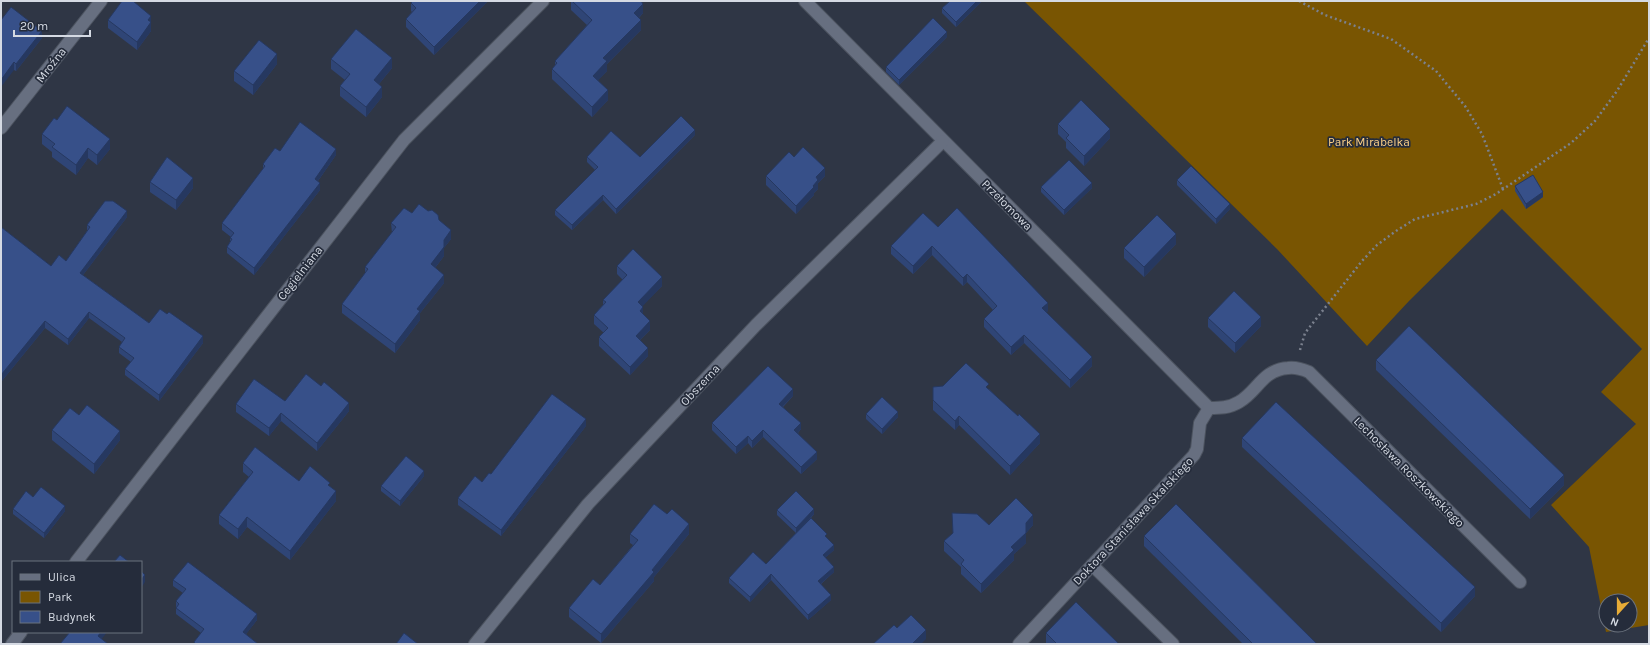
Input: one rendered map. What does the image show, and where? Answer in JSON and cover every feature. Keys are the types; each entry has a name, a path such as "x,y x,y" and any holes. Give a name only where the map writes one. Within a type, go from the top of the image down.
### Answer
{"street":[{"name":"Mroźna","path":"1,128 101,1"},
{"name":"Cegielniana","path":"77,561 404,140 543,1"},
{"name":"Przełomowa","path":"805,1 1209,408"},
{"name":"Obszerna","path":"475,644 588,504 756,325 943,141"},
{"path":"1209,408 1221,408 1240,402 1268,375 1276,370 1295,368"},
{"name":"Lechosława Roszkowskiego","path":"1295,368 1309,372 1520,582"},
{"name":"Doktora Stanisława Skalskiego","path":"1019,644 1194,455 1197,449 1200,423 1209,408"},
{"path":"1092,564 1173,644"},
{"path":"12,644 20,633"}],"path":[{"path":"1299,1 1325,15 1391,39 1436,71 1466,106 1482,134 1503,189"},
{"path":"1295,368 1305,333 1362,261 1377,245 1416,219 1476,204 1503,189 1571,143 1595,121 1617,91 1649,38"}],"green space":[{"name":"Park Mirabelka","path":"1024,1 1649,1 1649,625 1638,627 1638,593 1598,593 1589,547 1551,505 1636,424 1601,392 1642,349 1502,209 1409,301 1367,346 1277,249"}],"building":[{"path":"122,1 133,1 151,16 148,20 151,22 137,42 108,20"},
{"path":"413,1 480,1 434,47 406,19 416,8 411,3"},
{"path":"572,1 641,1 643,4 634,13 641,20 603,58 607,61 593,76 608,90 592,107 552,69 557,63 555,61 592,20"},
{"path":"950,1 977,1 956,22 942,8"},
{"path":"11,7 42,31 16,64 14,62 1,80 1,20"},
{"path":"933,18 947,32 899,80 886,67"},
{"path":"356,29 392,58 374,80 382,87 366,107 340,86 350,74 331,59"},
{"path":"259,40 277,54 253,85 234,71"},
{"path":"1081,100 1110,129 1084,156 1066,138 1069,135 1058,124"},
{"path":"67,106 110,139 97,155 88,148 76,165 52,147 55,144 42,134 54,118 57,120"},
{"path":"681,116 695,130 616,209 603,195 572,225 555,210 598,167 587,157 611,131 640,157"},
{"path":"300,122 336,149 315,179 320,183 254,268 227,247 232,239 230,238 234,233 222,223 265,166 263,164 275,148 280,151"},
{"path":"803,147 825,168 816,177 818,180 813,186 814,187 796,206 766,176 789,152 794,157"},
{"path":"167,157 193,178 176,200 150,182"},
{"path":"1069,160 1092,183 1064,210 1041,187"},
{"path":"1191,166 1230,204 1216,219 1177,180"},
{"path":"1533,175 1543,192 1526,204 1515,186"},
{"path":"105,201 113,201 127,211 80,273 149,323 160,309 167,314 169,312 203,336 159,395 125,369 134,358 119,347 125,338 89,312 68,339 45,321 1,375 1,227 51,266 59,255 66,261 90,227 87,225"},
{"path":"419,204 428,211 432,210 438,215 439,220 451,230 444,240 444,247 431,264 444,275 417,309 420,311 395,344 342,304 368,269 365,267 396,227 391,223 404,208 412,213"},
{"path":"957,208 1048,303 1042,308 1092,357 1070,380 1024,335 1011,347 984,319 997,306 967,274 963,278 932,246 913,266 891,246 923,213 938,227"},
{"path":"1157,215 1176,234 1144,267 1124,248"},
{"path":"633,249 662,277 638,302 643,307 640,311 650,321 636,336 648,348 630,367 599,337 608,328 594,315 606,302 603,300 627,275 617,266"},
{"path":"1234,291 1261,317 1235,343 1208,318"},
{"path":"1409,326 1564,475 1530,509 1376,360"},
{"path":"966,363 989,384 986,387 1018,416 1019,414 1040,434 1010,466 959,416 955,421 933,400 933,387 943,386"},
{"path":"768,366 793,389 779,404 801,423 794,430 817,452 801,467 763,430 752,441 748,436 736,447 712,423"},
{"path":"306,374 321,386 324,382 349,403 317,443 281,413 269,428 236,404 254,379 285,401"},
{"path":"552,394 586,419 501,530 458,498 475,476 482,482 489,473 491,474"},
{"path":"882,397 898,412 882,429 866,414"},
{"path":"1276,402 1475,587 1441,623 1242,438"},
{"path":"87,405 120,431 94,464 52,430 70,408 79,415"},
{"path":"255,447 299,481 310,466 330,483 328,485 336,491 290,551 247,517 238,529 219,515 253,472 243,463"},
{"path":"406,456 424,471 400,501 381,486"},
{"path":"41,487 65,506 44,533 13,509 26,491 33,497"},
{"path":"796,491 814,509 796,528 777,510"},
{"path":"1016,498 1033,515 1026,523 1026,533 1011,547 1014,550 981,584 961,564 964,560 944,541 953,533 952,513 977,514 989,525"},
{"path":"654,504 667,514 672,509 689,524 652,570 654,572 601,634 569,608 593,579 600,585 638,540 630,534"},
{"path":"1176,504 1317,644 1253,644 1144,536"},
{"path":"811,518 827,534 825,536 834,545 823,555 834,567 818,581 831,595 808,615 771,574 750,597 729,578 753,552 766,564"},
{"path":"120,555 128,561 115,561"},
{"path":"188,562 257,614 243,632 258,644 196,644 194,642 204,629 176,608 179,604 176,601 186,589 173,580"},
{"path":"142,572 145,575 142,579"},
{"path":"1076,602 1119,644 1057,644 1046,633"},
{"path":"911,615 926,630 912,644 873,644 894,625 897,628"},
{"path":"69,633 100,633 98,636 108,644 60,644"},
{"path":"404,633 418,644 396,644"}]}
